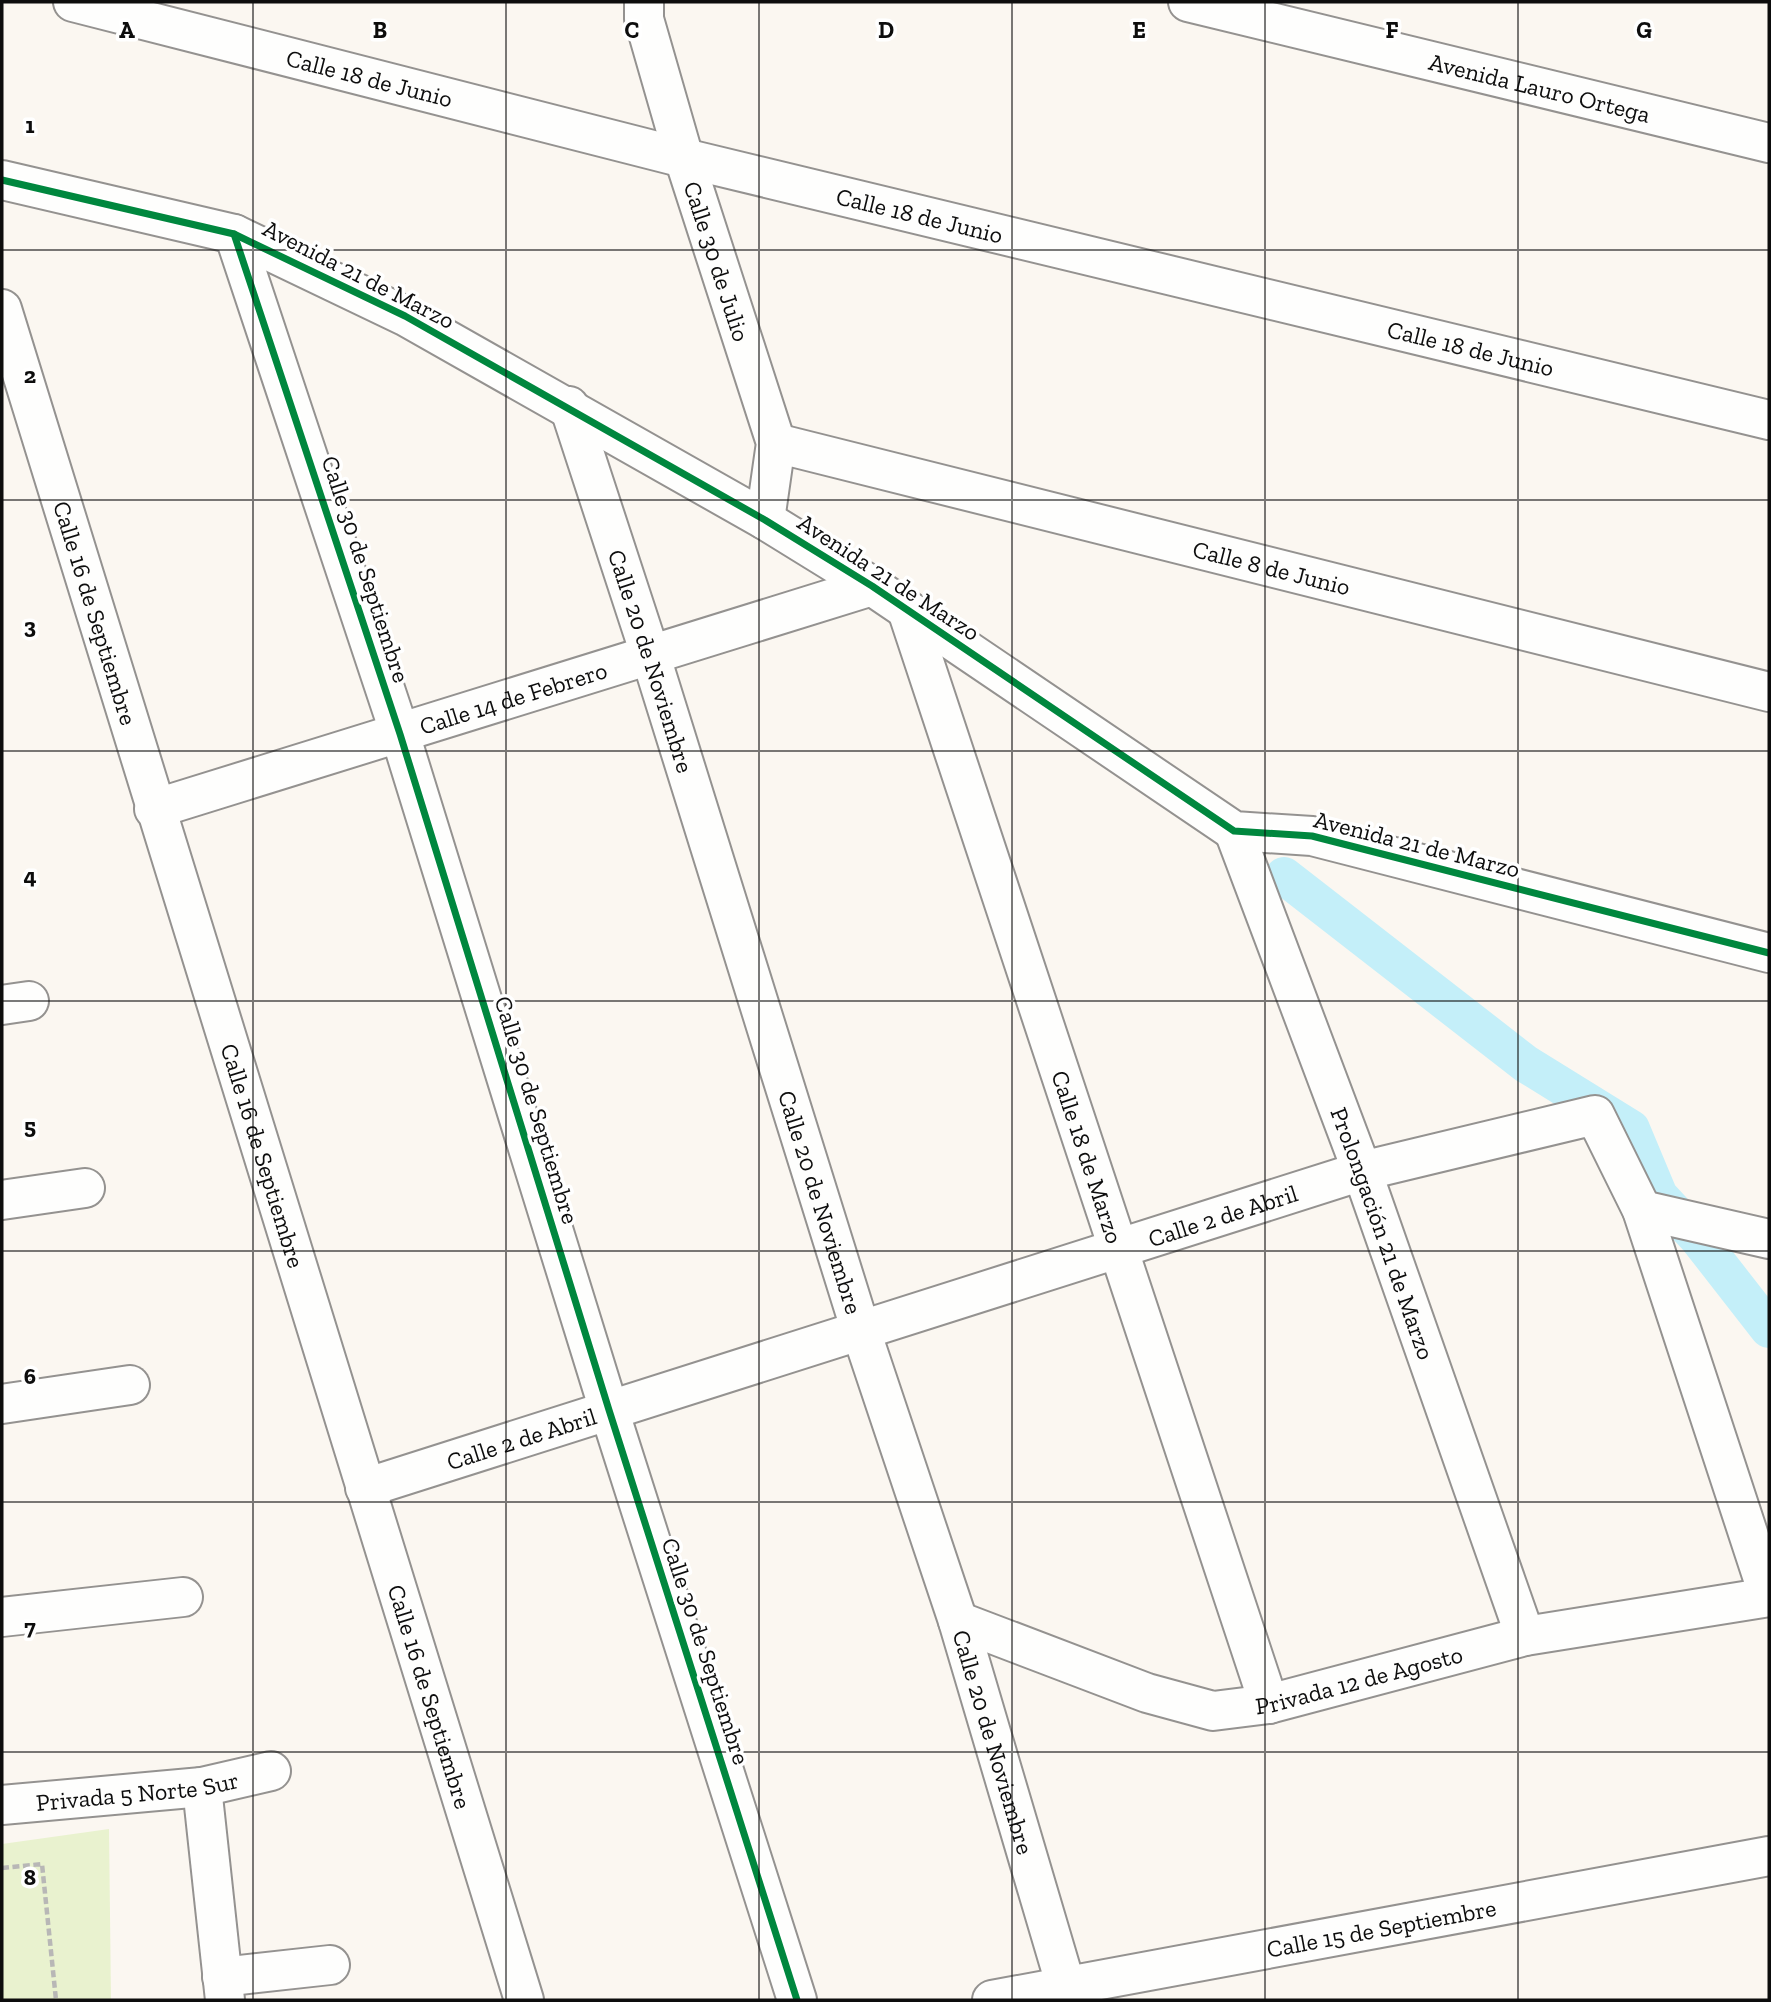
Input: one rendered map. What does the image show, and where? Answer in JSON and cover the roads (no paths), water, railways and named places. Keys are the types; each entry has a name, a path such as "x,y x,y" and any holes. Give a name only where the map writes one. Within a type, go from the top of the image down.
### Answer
{"street":[{"name":"Calle 30 de Julio","path":"644,2 644,19 684,158 776,443 765,520"},
{"name":"Avenida Lauro Ortega","path":"1188,2 1769,143"},
{"name":"Calle 18 de Junio","path":"88,5 684,158 1769,420"},
{"name":"Avenida 21 de Marzo","path":"2,180 234,234 405,316 569,406 872,586 1234,831 1312,836 1769,953"},
{"name":"Calle 30 de Septiembre","path":"234,234 400,734 609,1410 797,2000"},
{"name":"Calle 16 de Septiembre","path":"2,309 154,809 524,2000"},
{"name":"Calle 20 de Noviembre","path":"569,406 651,657 860,1328 958,1621 1068,1993"},
{"name":"Calle 8 de Junio","path":"776,443 1769,692"},
{"name":"Calle 14 de Febrero","path":"154,809 651,657 872,586"},
{"name":"Calle 18 de Marzo","path":"907,610 1269,1704"},
{"name":"Prolongación 21 de Marzo","path":"1234,831 1362,1171 1525,1636"},
{"name":"Calle 2 de Abril","path":"365,1488 860,1328 1362,1171 1595,1115 1657,1213 1769,1597"},
{"path":"2,1200 85,1188"},
{"path":"1657,1213 1769,1239"},
{"path":"2,1404 130,1385"},
{"path":"2,1617 183,1597"},
{"name":"Privada 12 de Agosto","path":"958,1621 1147,1693 1213,1711 1269,1704 1525,1636 1769,1597"},
{"name":"Privada 5 Norte Sur","path":"2,1805 202,1787 271,1770"},
{"path":"202,1787 223,1989 330,1965"},
{"name":"Calle 15 de Septiembre","path":"992,2000 1068,1993 1769,1856"}],"waterway":[{"path":"1284,876 1526,1064 1631,1129 1659,1196 1698,1238 1769,1329"}]}
